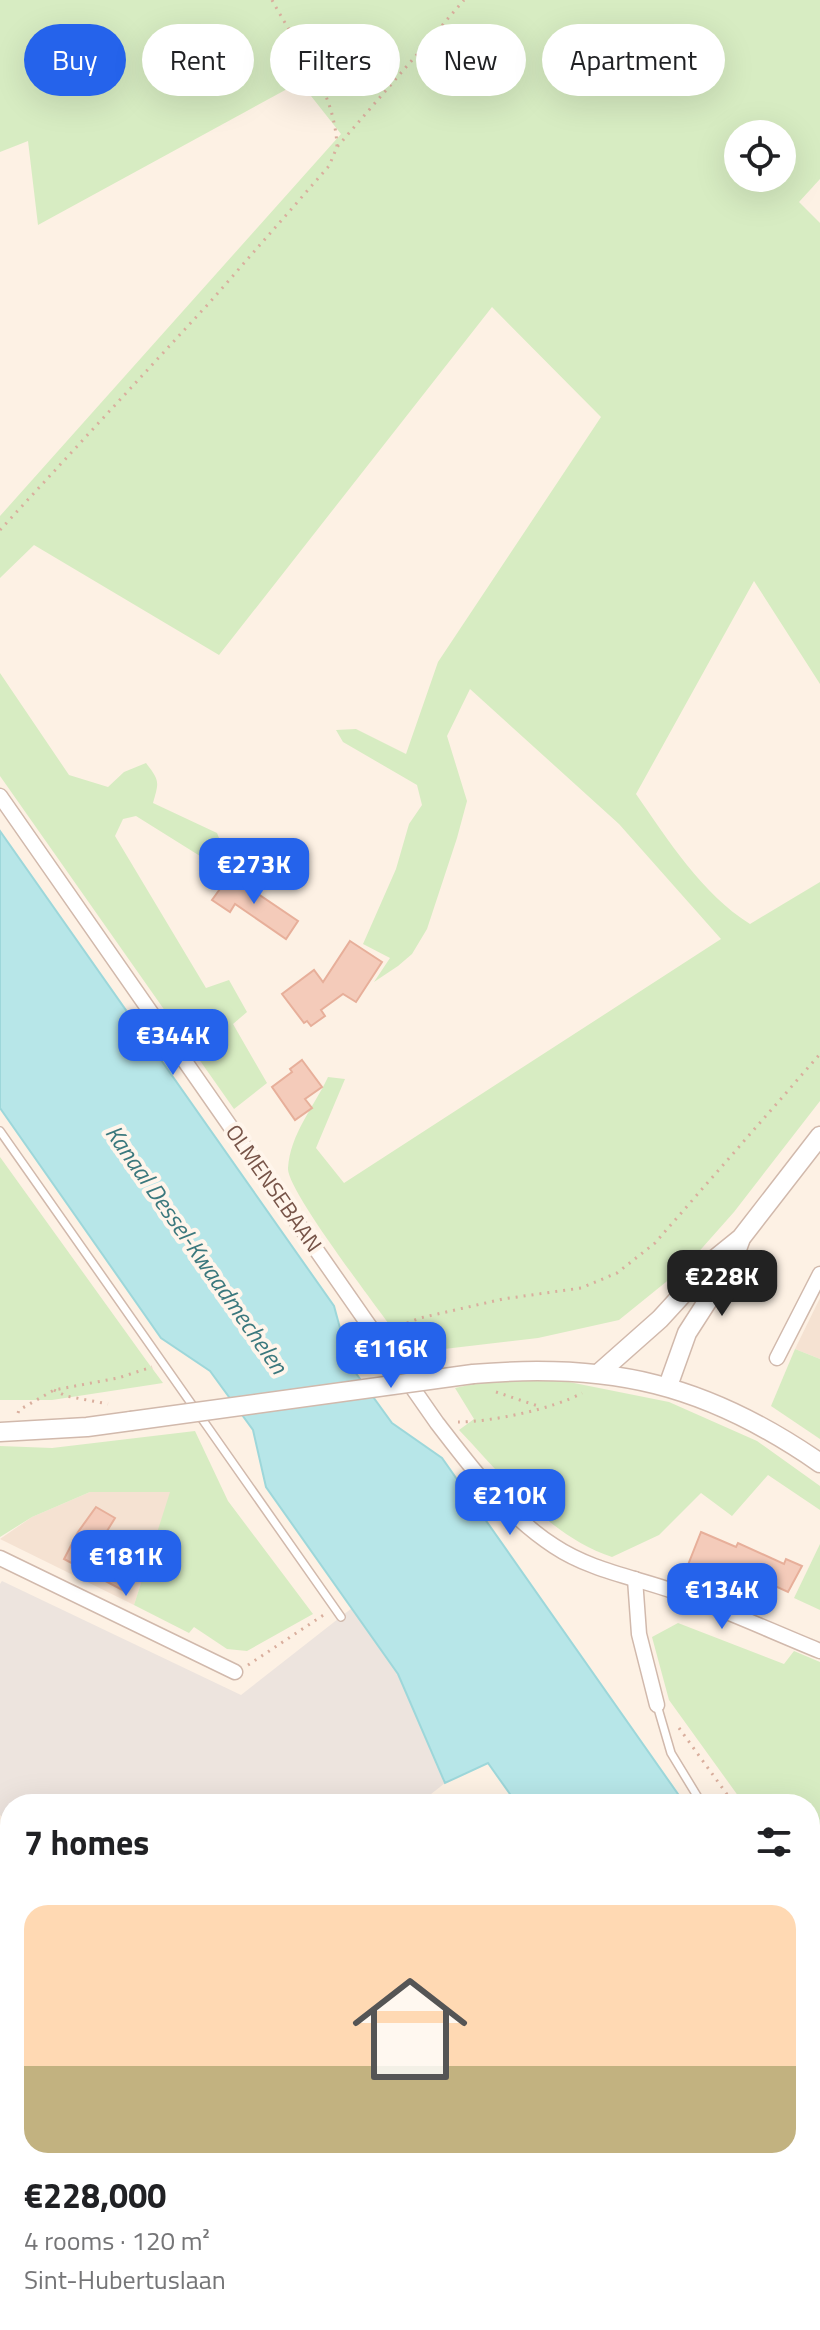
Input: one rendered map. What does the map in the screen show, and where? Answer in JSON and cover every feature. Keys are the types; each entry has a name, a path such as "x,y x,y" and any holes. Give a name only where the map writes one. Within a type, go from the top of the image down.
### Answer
{"street":[{"name":"OLMENSEBAAN","path":"0,796 437,1423 470,1465 526,1526 584,1564 686,1596 820,1651"},
{"path":"599,1373 660,1319 715,1259 741,1238 820,1136"},
{"path":"668,1386 687,1333 732,1263 741,1238"},
{"path":"777,1358 820,1274"},
{"path":"6,1432 87,1427 513,1370 599,1373 668,1386 746,1418 784,1438 820,1463"},
{"path":"0,1558 235,1672"},
{"path":"635,1579 639,1634 657,1705"}],"lane":[{"path":"0,1131 341,1617"},
{"path":"657,1705 671,1753 696,1794"}],"path":[{"path":"272,0 320,78 337,124 337,147"},
{"path":"0,530 210,302 329,166 337,147 464,0"},
{"path":"377,1335 420,1318 503,1299 581,1288 617,1273 655,1243 820,1054"},
{"path":"6,1432 19,1410 54,1390 118,1378 163,1363"},
{"path":"454,1422 474,1422 568,1401 593,1387 599,1373"},
{"path":"473,1374 492,1390 541,1407"},
{"path":"54,1390 66,1396 107,1404 131,1421"},
{"path":"235,1672 274,1650 335,1608"},
{"path":"657,1705 685,1734 727,1794"}],"shaded area":[{"path":"820,1298 820,1359 795,1349"},
{"path":"90,1492 171,1492 134,1605 0,1539 32,1517"},
{"path":"2,1581 241,1695 352,1608 398,1674 445,1783 431,1794 0,1794"}],"green space":[{"path":"0,0 820,0 820,179 799,202 820,223 820,684 754,581 636,794 701,882 750,924 820,882 820,1101 734,1212 687,1265 619,1320 538,1338 410,1353 321,1229 292,1181 288,1168 298,1132 328,1077 345,1079 316,1148 344,1183 721,939 619,824 470,689 447,736 467,801 427,929 412,954 374,982 390,958 363,944 396,869 409,824 422,805 417,785 343,742 336,730 356,729 406,754 438,662 601,417 492,307 219,655 34,545 0,578 0,516 341,134 311,96 400,96 400,24 270,24 270,96 274,96 38,225 28,141 0,152"},
{"path":"0,673 69,775 108,787 124,772 146,763 157,782 153,803 217,833 226,855 216,866 136,816 123,819 115,836 206,988 229,980 247,1012 233,1024 267,1083 234,1109 0,776"},
{"path":"0,1157 163,1383 52,1400 0,1400"},
{"path":"795,1349 820,1359 820,1439 771,1406"},
{"path":"497,1379 554,1379 669,1402 757,1441 820,1486 820,1510 768,1475 732,1516 701,1493 659,1535 612,1557 567,1535 547,1520 459,1430 474,1419 455,1388"},
{"path":"195,1431 228,1501 313,1614 247,1651 227,1649 194,1627 189,1633 134,1605 170,1492 90,1492 32,1517 0,1537 0,1446 52,1448"},
{"path":"820,1544 820,1610 794,1598"},
{"path":"678,1623 784,1664 794,1651 820,1662 820,1794 737,1794 669,1700 652,1637"}],"water":[{"name":"Kanaal Dessel-Kwaadmechelen","path":"0,831 334,1306 350,1365 392,1423 442,1458 678,1794 510,1794 488,1763 445,1783 398,1674 266,1487 253,1430 210,1371 161,1338 0,1108"}],"building":[{"path":"230,875 298,921 286,939 235,904 230,912 212,900"},
{"path":"350,941 382,962 356,1002 343,994 321,1010 325,1016 311,1026 307,1021 304,1023 282,994 314,970 323,982"},
{"path":"302,1060 322,1087 305,1099 312,1108 295,1120 272,1087"},
{"path":"96,1507 115,1518 99,1544 139,1565 124,1591 64,1559"},
{"path":"701,1532 736,1547 738,1543 784,1564 786,1559 802,1566 788,1592 773,1585 763,1608 688,1575 686,1570"}]}
